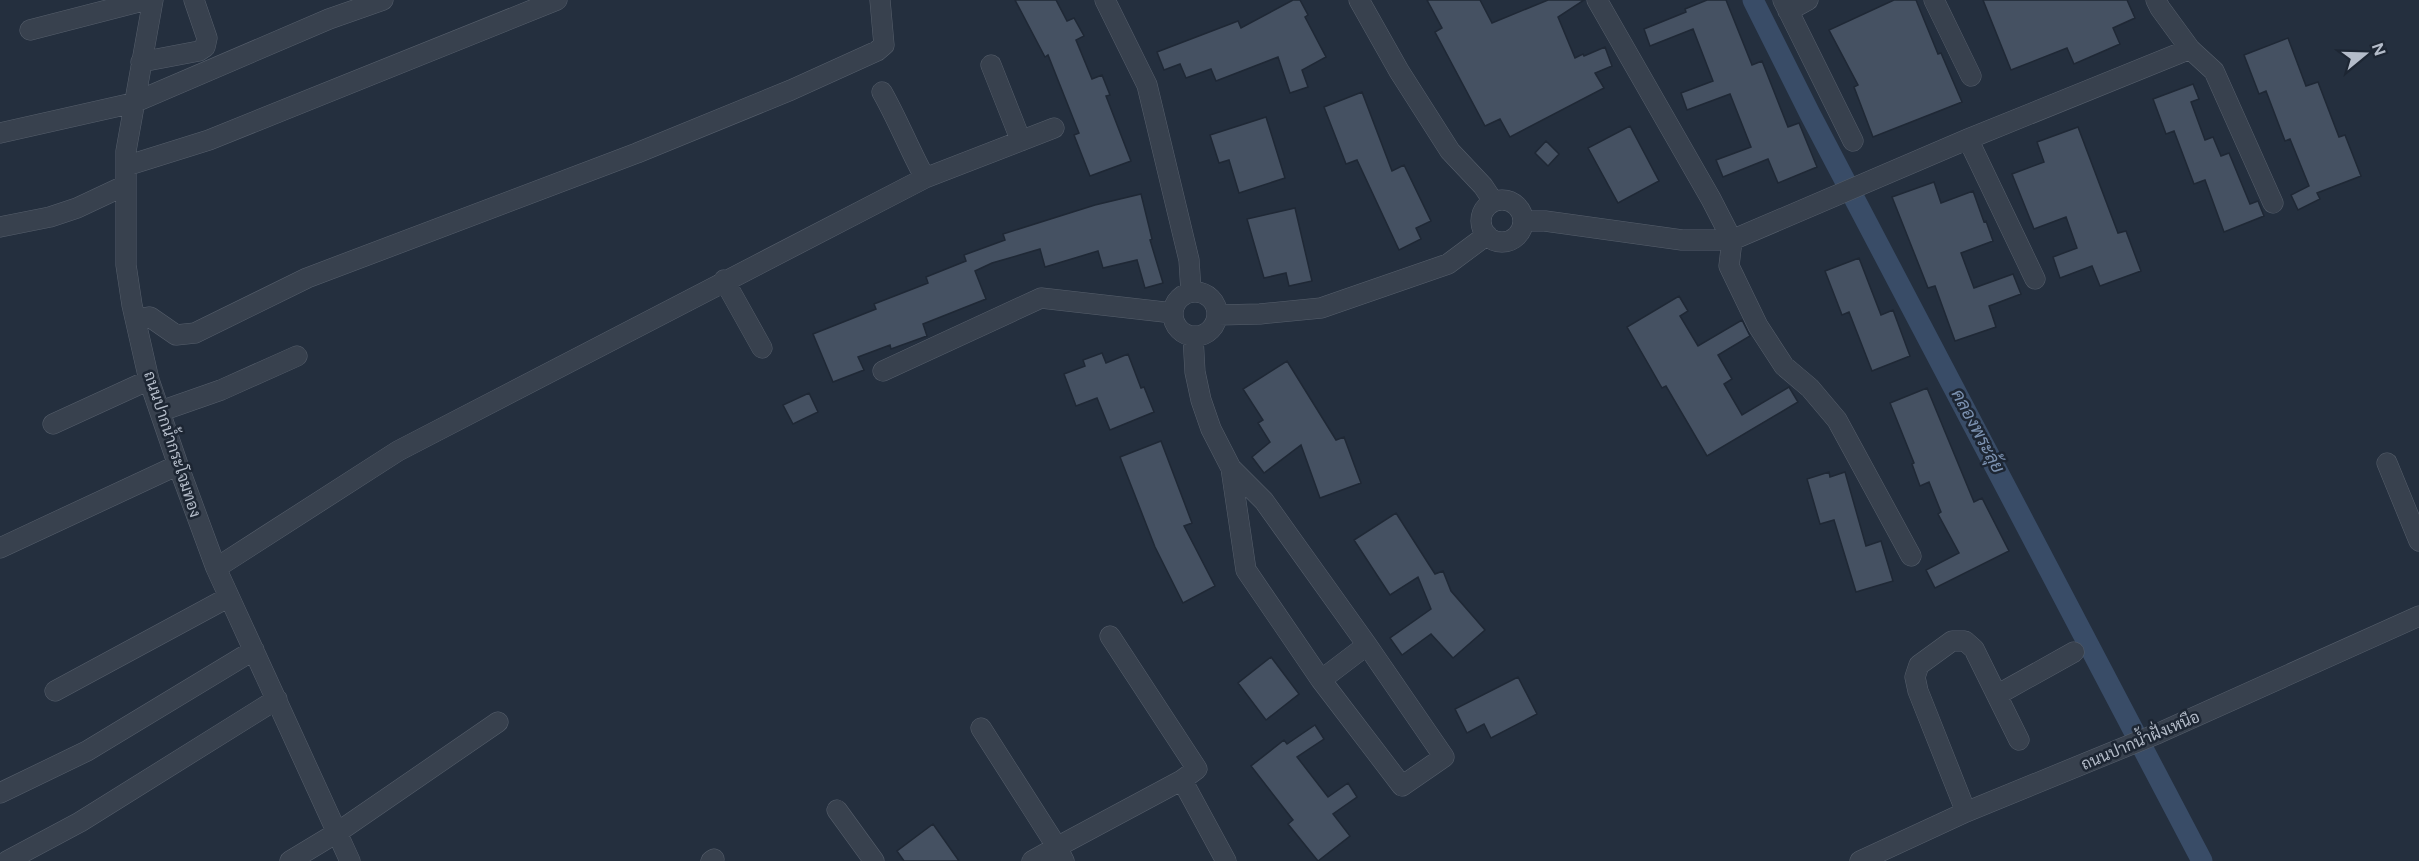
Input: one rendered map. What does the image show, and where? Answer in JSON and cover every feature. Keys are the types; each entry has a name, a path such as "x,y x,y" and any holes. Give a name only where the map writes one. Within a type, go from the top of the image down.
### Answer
{"street":[{"path":"30,30 87,7 146,0"},
{"name":"ถนนปากน้ำกระโจมทอง","path":"153,0 126,151 126,265 132,305 150,380 216,568 350,861"},
{"path":"141,62 199,51 206,47 207,38 194,0"},
{"path":"0,133 133,103 329,19 383,0"},
{"path":"0,228 50,217 77,208 126,176 209,140 557,0"},
{"path":"136,319 150,317 176,334 195,333 307,278 637,153 790,90 877,51 884,45 880,0"},
{"path":"1105,0 1147,85 1187,252 1191,291"},
{"path":"1359,0 1399,71 1450,151 1483,186 1493,201"},
{"path":"1598,0 1732,240 1729,266 1758,326 1784,366 1810,388 1837,420 1911,556"},
{"path":"1808,0 1786,5 1853,141"},
{"path":"1934,0 1971,76"},
{"path":"2156,0 2160,9 2190,49 2214,71 2273,203"},
{"path":"1524,221 1545,221 1682,240 1732,240 1968,139 2190,49"},
{"path":"991,65 1021,141"},
{"path":"882,92 925,178"},
{"path":"216,568 398,451 724,280 925,178 1054,128"},
{"path":"1968,139 2035,279"},
{"path":"1493,201 1514,202 1523,214 1524,221 1519,234 1508,242 1494,240 1487,235 1481,225 1483,211 1493,201"},
{"path":"1218,315 1260,314 1321,308 1448,264 1487,235"},
{"path":"724,280 762,348"},
{"path":"1191,291 1204,293 1210,297 1217,308 1218,315 1212,328 1200,336 1193,336 1180,330 1175,324 1173,313 1179,297 1191,291"},
{"path":"883,371 1041,297 1173,313"},
{"path":"1193,336 1195,372 1201,400 1211,429 1231,468 1264,501 1444,757 1402,786 1321,680 1246,570 1231,468"},
{"path":"161,411 221,390 297,356"},
{"path":"53,424 150,380"},
{"path":"2387,463 2419,542"},
{"path":"0,548 178,465"},
{"path":"55,691 229,597"},
{"name":"ถนนปากน้ำฝั่งเหนือ","path":"1860,861 1966,812 2159,733 2419,616"},
{"path":"1032,861 1061,854 1197,770 1110,636"},
{"path":"1966,812 1918,691 1915,677 1919,665 1952,641 1965,641 1974,649 2019,740"},
{"path":"1321,680 1367,645"},
{"path":"0,793 87,751 254,650"},
{"path":"1997,695 2074,652"},
{"path":"7,861 80,822 277,699"},
{"path":"290,861 338,832 498,722"},
{"path":"981,728 1061,854"},
{"path":"1182,780 1226,861"},
{"path":"837,810 874,861"}],"building":[{"path":"1015,0 1056,0 1067,21 1074,18 1084,36 1076,40 1092,79 1102,75 1110,95 1106,96 1131,161 1090,176 1074,135 1079,133 1048,55 1045,57"},
{"path":"1293,0 1300,0 1308,15 1305,17 1326,57 1302,70 1308,87 1290,93 1278,57 1216,81 1211,69 1186,78 1180,64 1164,70 1157,52 1238,21 1241,28"},
{"path":"1427,0 1480,0 1492,23 1548,0 1584,0 1558,17 1575,58 1605,47 1612,66 1595,73 1604,88 1510,137 1500,119 1485,126 1435,32 1442,28"},
{"path":"1707,0 1726,0 1752,65 1762,61 1788,127 1799,123 1817,167 1778,183 1768,159 1723,177 1716,160 1751,147 1730,94 1687,110 1681,93 1713,81 1693,29 1650,46 1644,29 1686,12 1685,9"},
{"path":"1894,0 1916,0 1938,54 1941,53 1962,102 1873,137 1854,87 1858,85 1829,30"},
{"path":"1983,0 2127,0 2135,18 2113,28 2120,44 2074,64 2067,48 2011,70"},
{"path":"2288,38 2306,86 2318,82 2339,137 2345,135 2361,176 2317,193 2320,199 2298,210 2291,195 2309,186 2290,139 2285,141 2266,91 2259,94 2244,55"},
{"path":"2193,84 2199,99 2191,102 2205,140 2213,137 2221,156 2229,153 2250,204 2258,201 2264,216 2224,232 2205,180 2194,184 2174,131 2166,134 2153,99"},
{"path":"1362,92 1392,171 1404,165 1431,221 1416,228 1421,239 1399,250 1357,160 1346,164 1324,107"},
{"path":"1266,117 1285,178 1239,193 1229,160 1219,163 1210,135"},
{"path":"1630,126 1659,181 1618,203 1588,148"},
{"path":"2078,127 2118,233 2126,231 2141,271 2100,286 2092,266 2060,278 2053,257 2077,248 2066,217 2034,229 2012,174 2044,162 2037,142"},
{"path":"1546,141 1559,154 1548,166 1535,153"},
{"path":"1934,182 1941,203 1973,191 1984,222 1986,221 1993,241 1961,253 1974,288 2013,274 2021,294 1989,306 1996,327 1955,341 1935,286 1928,288 1892,197"},
{"path":"1141,194 1152,239 1150,240 1163,283 1145,288 1137,260 1103,268 1098,251 1045,267 1040,249 992,263 975,271 986,299 923,324 927,336 891,349 890,345 858,357 864,370 833,382 813,334 876,309 874,304 928,283 926,277 966,261 964,255 1005,240 1003,234 1095,205"},
{"path":"1295,208 1312,281 1289,286 1286,273 1264,278 1247,219"},
{"path":"1859,258 1881,315 1893,310 1910,356 1872,371 1849,312 1842,315 1825,271"},
{"path":"1679,296 1688,311 1680,316 1698,346 1742,320 1750,336 1718,355 1732,379 1724,384 1742,415 1789,387 1798,402 1707,456 1666,386 1662,388 1627,327"},
{"path":"1102,353 1106,363 1128,354 1141,388 1144,387 1154,412 1110,430 1097,398 1076,406 1064,374 1085,366 1083,360"},
{"path":"1287,361 1336,440 1344,437 1361,483 1320,498 1301,445 1264,473 1252,457 1270,442 1258,423 1263,420 1243,389"},
{"path":"1927,388 1974,502 1982,498 2009,551 1935,588 1926,570 1959,553 1938,514 1941,512 1929,482 1920,486 1912,464 1914,463 1890,403"},
{"path":"809,393 818,412 793,424 783,405"},
{"path":"1161,441 1192,523 1184,526 1215,586 1183,603 1155,547 1120,457"},
{"path":"1829,472 1830,477 1845,472 1866,546 1881,541 1893,581 1856,592 1834,520 1820,524 1807,479"},
{"path":"1396,513 1435,574 1443,571 1451,591 1485,630 1453,658 1431,634 1402,655 1390,638 1431,609 1418,577 1390,595 1354,540"},
{"path":"1271,657 1299,694 1266,720 1238,683"},
{"path":"1518,677 1537,714 1491,738 1484,724 1467,733 1455,709"},
{"path":"1315,725 1324,739 1297,757 1328,797 1348,783 1357,797 1333,814 1350,836 1318,861 1288,824 1293,820 1251,766 1284,740 1287,744"},
{"path":"933,824 959,861 904,861 897,851"}],"waterway":[{"name":"คลองพระลุ้ย","path":"1753,0 1810,114 2202,861"}]}
